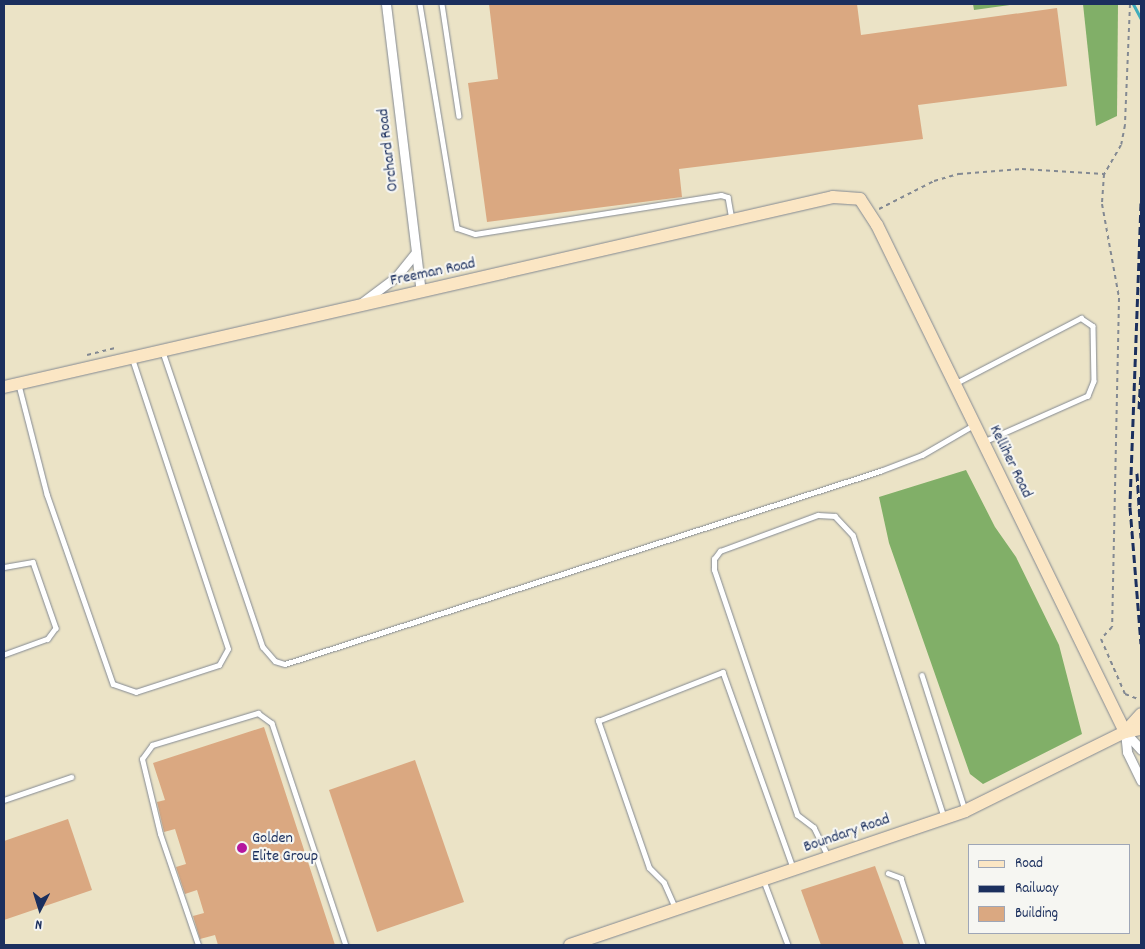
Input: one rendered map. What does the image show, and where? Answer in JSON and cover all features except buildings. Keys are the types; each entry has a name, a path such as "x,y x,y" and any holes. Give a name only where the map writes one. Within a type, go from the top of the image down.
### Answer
{"street":[{"name":"Orchard Road","path":"386,4 421,292"},
{"name":"Freeman Road","path":"4,387 847,195 869,209"},
{"name":"Kelliher Road","path":"869,209 982,443 1126,732 1141,750"},
{"path":"359,306 396,277 416,252"},
{"name":"Boundary Road","path":"1126,732 1141,714"},
{"name":"Boundary Road","path":"570,945 965,811 1126,732 1141,729"},
{"name":"Kelliher Road","path":"1126,732 1127,752 1141,782"}],"lane":[{"path":"420,4 457,228 475,234 722,196 728,197 733,220"},
{"path":"442,4 459,116"},
{"path":"954,384 1081,318 1093,326 1094,381 1088,396 982,443"},
{"path":"162,351 263,647 275,662 285,664 880,472 974,425"},
{"path":"19,384 47,494 113,684 136,692 219,665 228,649 132,358"},
{"path":"828,858 814,828 797,815 714,570 714,559 720,550 818,516 835,516 853,535 944,818"},
{"path":"4,567 33,562 56,628 48,639 4,655"},
{"path":"676,909 664,883 649,868 598,721 723,672 794,869"},
{"path":"922,675 965,811"},
{"path":"198,945 150,801 142,759 152,745 258,713 272,723 346,945"},
{"path":"4,800 71,777"},
{"path":"888,872 902,881 923,945"},
{"path":"764,879 788,945"}],"path":[{"path":"1130,4 1127,93 1121,145 1104,174 1104,229 1118,277 1120,298 1112,628 1101,639 1125,694 1141,700"},
{"path":"869,209 934,181 959,174 1022,169 1104,174"},
{"path":"88,355 116,348"}],"green space":[{"path":"973,4 1017,4 974,10"},
{"path":"1083,4 1118,4 1117,116 1096,126"},
{"path":"966,470 995,527 1016,557 1059,645 1082,734 983,784 970,774 889,543 879,497"}],"waterway":[{"path":"1133,4 1141,19"}],"railway":[{"path":"1141,203 1130,507 1141,644"},
{"path":"1139,409 1141,374"},
{"path":"1137,473 1141,538"}],"place":[{"name":"Golden Elite Group","path":"242,848"}]}
